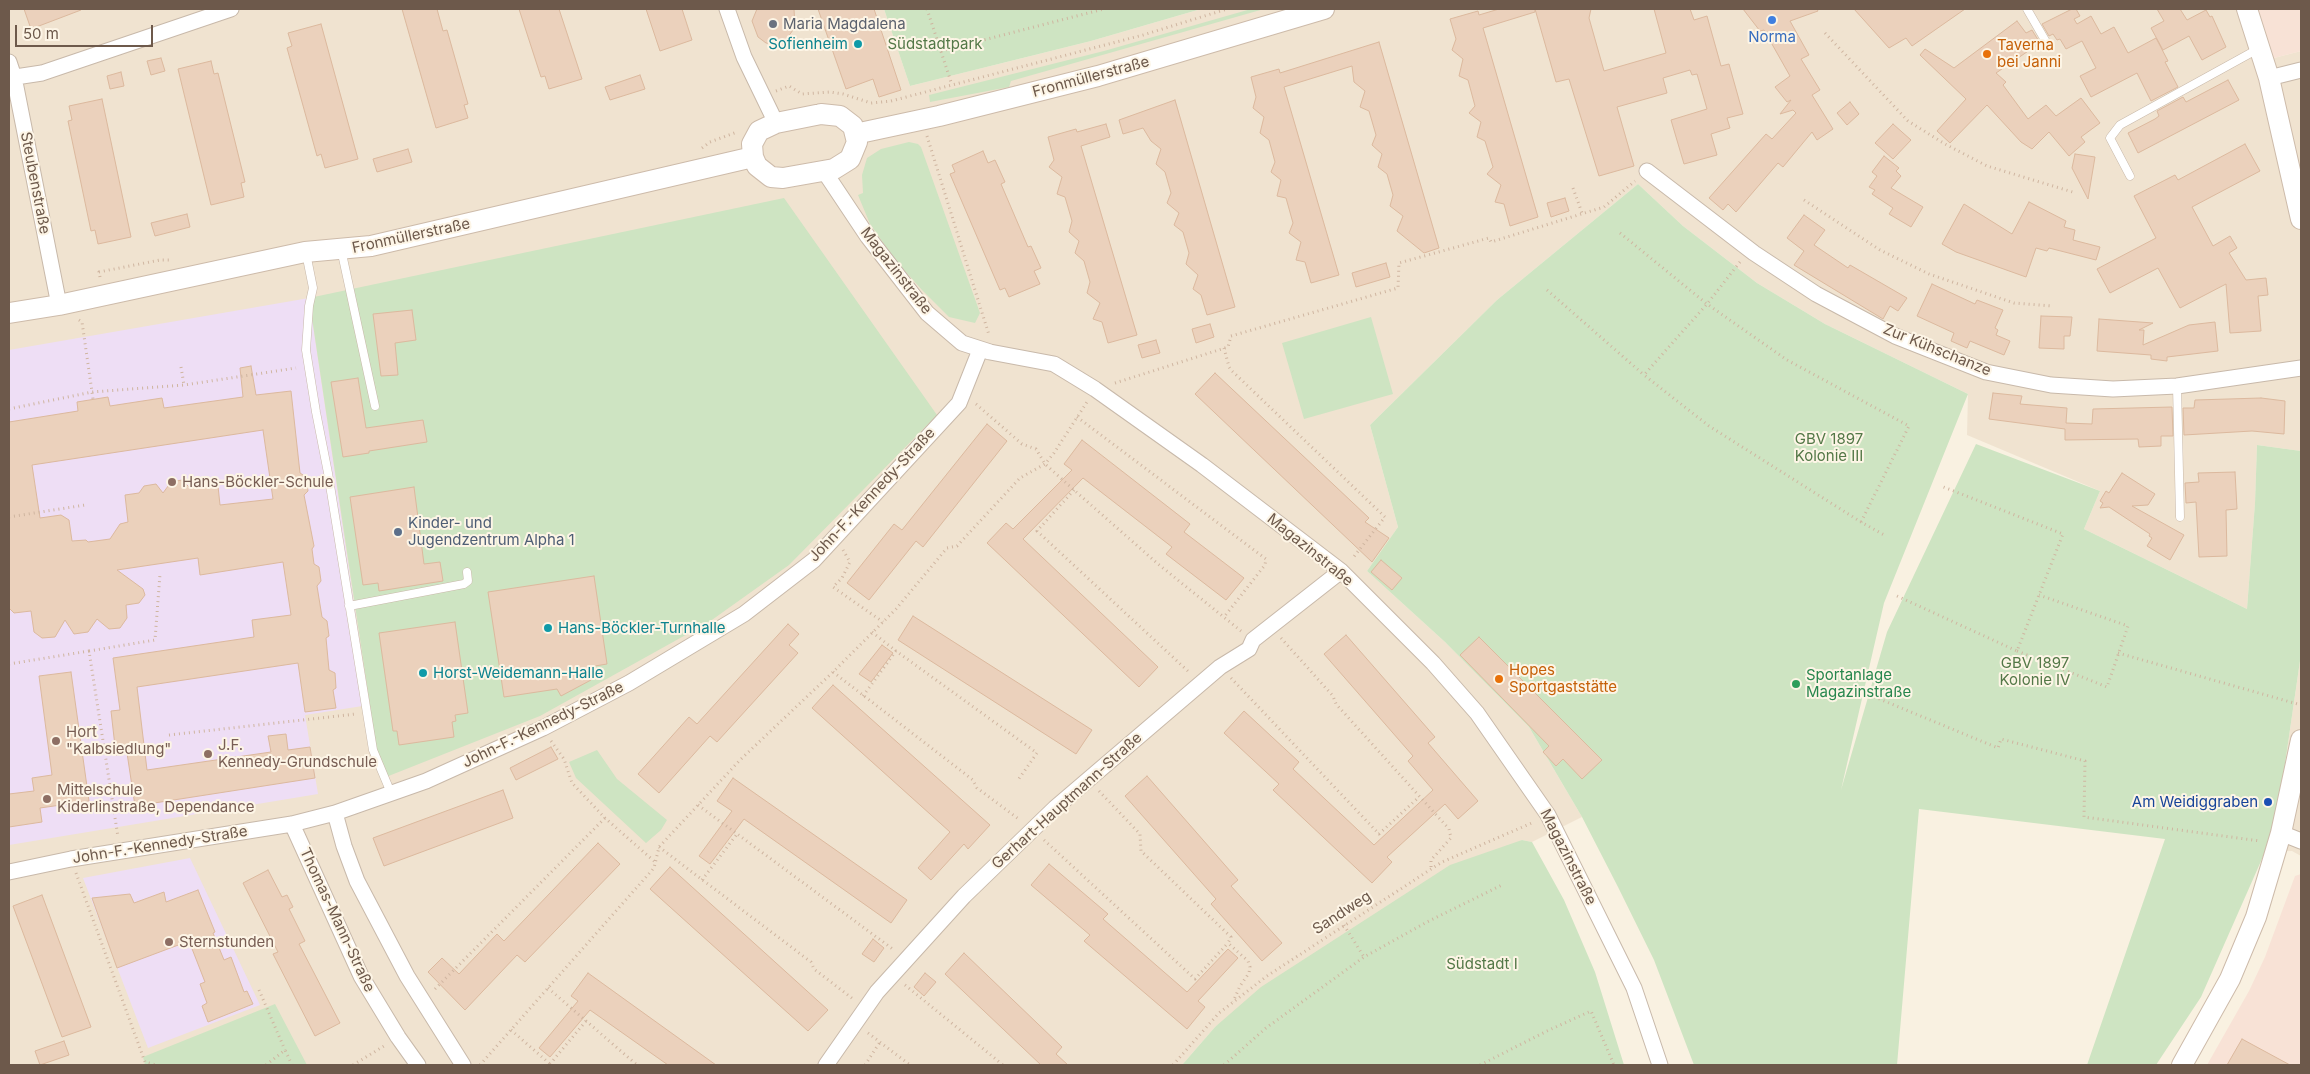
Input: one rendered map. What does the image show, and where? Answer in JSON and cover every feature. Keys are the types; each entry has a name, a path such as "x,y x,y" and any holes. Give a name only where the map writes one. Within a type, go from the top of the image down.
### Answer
{"main road":[{"name":"Fronmüllerstraße","path":"855,134 939,116 1098,76 1324,9"},
{"path":"2247,9 2269,78 2301,219"},
{"path":"822,114 832,114 848,120 855,134 856,142 850,159 838,167 824,171 783,178 771,177 757,166 753,157 754,137 759,132 776,124 822,114"},
{"name":"Fronmüllerstraße","path":"9,313 59,305 305,252 341,250 381,244 753,157"},
{"path":"2182,1065 2230,979 2256,917 2280,838 2301,740"}],"street":[{"path":"10,72 42,73 231,9"},
{"path":"727,9 744,57 776,124"},
{"path":"2269,78 2301,70"},
{"name":"Steubenstraße","path":"10,72 59,305"},
{"name":"Magazinstraße","path":"824,171 868,237 926,314 962,343 985,351 1054,364 1095,389 1202,465 1341,572 1433,663 1477,713 1548,815 1634,988 1660,1065"},
{"name":"Zur Kühschanze","path":"1648,171 1750,250 1816,294 1895,336 1986,372 2050,385 2113,389 2176,386 2301,368"},
{"name":"John-F.-Kennedy-Straße","path":"9,872 71,859 292,824 335,813 426,781 543,728 629,683 744,614 814,560 959,403 985,351"},
{"name":"Gerhart-Hauptmann-Straße","path":"826,1065 893,975 964,896 1055,808 1220,667 1249,649 1253,640 1341,572"},
{"path":"335,813 344,846 357,881 422,1002 425,1003 463,1065"},
{"name":"Thomas-Mann-Straße","path":"292,824 361,976 398,1037 418,1065"},
{"path":"2280,838 2301,841"}],"lane":[{"path":"2027,9 2049,47"},
{"path":"2130,176 2110,138 2120,125 2260,48"},
{"path":"341,250 375,406"},
{"path":"305,252 313,288 308,306 309,366 373,750 391,793"},
{"path":"2176,386 2180,517"},
{"path":"349,606 464,584 468,581 467,572"}],"path":[{"path":"927,9 952,85"},
{"path":"941,51 1104,9"},
{"path":"763,97 789,86 802,94 830,92 871,103 891,101 1143,35 1227,9"},
{"path":"1825,33 1908,121 1944,144 1987,166 2076,193"},
{"path":"926,135 989,330 985,351"},
{"path":"480,1065 654,868 659,847 740,760 882,622 947,548 957,546 1020,478 1044,464 1095,389 1228,347 1231,336 1398,288 1399,263 1489,238 1491,242 1604,207 1648,171"},
{"path":"1573,188 1582,213"},
{"path":"1804,200 1880,250 1929,274 2014,303 2052,306"},
{"path":"1620,233 1707,304 1787,360 1909,426 1861,522"},
{"path":"1644,375 1707,304 1750,250"},
{"path":"99,272 160,260"},
{"path":"1547,290 1644,375 1709,426 1886,536"},
{"path":"82,322 93,400"},
{"path":"1224,348 1229,367 1232,371 1385,516 1341,572"},
{"path":"9,410 92,392 184,385 309,366"},
{"path":"181,367 184,385"},
{"path":"964,393 1022,444 1036,449 1044,464 1158,564 1253,640"},
{"path":"1077,417 1266,559 1265,565 1224,617"},
{"path":"1941,486 2062,534 2017,652"},
{"path":"1074,490 1037,531 1201,684"},
{"path":"9,517 86,504"},
{"path":"835,537 850,562 842,578 833,587 882,622"},
{"path":"9,664 155,640 160,574"},
{"path":"1897,596 2017,652 2107,687 2128,626 2039,595"},
{"path":"1270,627 1449,829 1451,838 1430,860 1430,869"},
{"path":"872,632 1037,753 1018,780"},
{"path":"89,651 120,852"},
{"path":"863,696 896,651"},
{"path":"2118,653 2301,705"},
{"path":"1220,667 1378,834 1419,797"},
{"path":"1865,693 1998,748 2001,739 2086,761 2084,817 2280,838"},
{"path":"169,735 367,713"},
{"path":"543,728 564,759 572,783 605,818 655,862"},
{"path":"1088,780 1140,834 1141,852 1230,937 1228,944 1248,961 1249,972 1233,1002"},
{"path":"698,805 907,960"},
{"name":"Sandweg","path":"1173,1065 1219,1013 1267,976 1442,862 1548,815"},
{"path":"422,1002 605,818"},
{"path":"702,880 737,834"},
{"path":"659,847 812,962 814,969 866,1009"},
{"path":"71,859 145,1062 156,1065"},
{"path":"1224,1065 1266,1028 1364,957 1427,922 1502,885"},
{"path":"1344,925 1364,957"},
{"path":"893,975 1003,1065"},
{"path":"548,988 636,1065"},
{"path":"260,990 292,1065"},
{"path":"1480,1065 1547,1030 1591,1011 1614,1065"},
{"path":"511,1030 551,1065 586,1021"},
{"path":"856,1023 910,1065"},
{"path":"353,1065 398,1037"},
{"path":"864,1065 880,1042"},
{"path":"266,1065 285,1050"}],"shaded area":[{"path":"9,9 884,9 910,86 1091,41 1201,9 2247,9 2266,60 2301,51 2301,451 2257,445 2255,503 2247,609 2084,529 2100,491 1967,435 1968,394 1825,324 1757,283 1683,226 1638,184 1497,300 1370,425 1398,527 1367,571 1445,642 1529,727 1582,817 1532,842 1522,840 1215,1027 1182,1065 9,1065"},
{"path":"2247,9 2301,9 2301,51 2266,60"},
{"name":"Hans-Böckler-Schule","path":"309,298 369,705 305,715 318,794 9,845 9,350"},
{"path":"2301,654 2301,856 2292,851 2265,852 2280,798"},
{"name":"Sternstunden","path":"190,858 260,1005 148,1048 83,878"},
{"path":"2301,874 2301,1065 2207,1065 2249,991 2265,957 2295,876"}],"green space":[{"name":"Südstadtpark","path":"884,9 1201,9 1091,41 910,86"},
{"path":"1251,9 1264,9 1011,81 1009,87 930,102 929,95 1104,51"},
{"path":"909,142 918,144 921,147 980,313 975,323 949,317 922,290 896,261 870,224 858,195 863,193 862,175 867,158 881,149"},
{"path":"1638,184 1683,226 1757,283 1825,324 1968,394 1884,603 1841,790 1887,632 1976,444 2100,491 2084,529 2247,609 2255,503 2257,445 2301,451 2301,654 2280,798 2265,852 2201,997 2156,1065 2087,1065 2165,839 1919,809 1897,1065 1694,1065 1654,960 1582,817 1529,727 1445,642 1367,571 1398,527 1370,425 1497,300"},
{"path":"784,198 937,415 789,565 709,622 540,716 381,779 309,298"},
{"path":"1371,317 1393,394 1304,419 1282,343"},
{"path":"597,750 617,779 667,820 661,830 646,843 576,778 569,762"},
{"name":"Südstadt I","path":"1522,840 1532,842 1564,900 1595,972 1624,1065 1182,1065 1215,1027 1261,987 1450,865"},
{"path":"275,1004 307,1065 145,1065 143,1057"}],"building":[{"path":"24,9 81,9 81,10 31,29"},
{"path":"402,9 437,9 443,31 447,30 468,104 464,105 468,118 436,128"},
{"path":"519,9 559,9 582,79 549,89 545,76 541,77"},
{"path":"646,9 682,9 692,40 660,51"},
{"name":"Maria Magdalena","path":"757,9 794,9 795,27 786,40 776,44 766,43 758,37 752,21"},
{"name":"Sofienheim","path":"818,9 874,9 901,90 879,97 873,79 846,89"},
{"path":"1499,9 1535,9 1535,12 1483,28 1538,217 1510,226 1504,204 1495,202 1501,185 1487,174 1493,167 1485,141 1477,137 1481,122 1469,113 1475,106 1468,80 1459,76 1463,59 1452,50 1456,39 1450,19 1478,11 1479,15"},
{"path":"1535,9 1591,9 1589,18 1604,71 1666,53 1654,9 1690,9 1694,20 1707,16 1721,66 1729,64 1743,114 1727,118 1730,128 1711,134 1717,155 1684,164 1671,120 1707,109 1697,74 1692,75 1690,70 1663,78 1667,93 1617,107 1634,166 1599,176 1569,79 1556,82"},
{"path":"1743,9 1817,9 1818,11 1790,21 1809,55 1801,59 1820,90 1812,95 1833,129 1817,140 1812,132 1783,167 1778,163 1736,212 1728,204 1723,210 1709,198 1766,134 1772,139 1796,113 1793,110 1780,114 1791,100 1787,102 1775,87 1790,76 1764,30 1760,31"},
{"path":"1854,9 1965,9 1912,46 1906,38 1889,48"},
{"path":"2072,9 2076,9 2080,16 2074,19 2077,24 2091,16 2101,34 2114,27 2128,53 2156,38 2168,61 2165,62 2178,87 2151,101 2137,73 2091,97 2080,76 2096,68 2082,41 2066,49 2060,39 2057,40 2053,34 2049,36 2042,24"},
{"path":"2157,9 2180,9 2187,20 2206,10 2210,17 2212,16 2226,47 2202,60 2189,36 2163,50 2151,28 2164,21"},
{"path":"2017,21 2026,33 2032,30 2040,43 1996,73 2006,82 2003,85 2028,119 2046,105 2056,116 2081,98 2100,123 2081,137 2085,142 2069,156 2049,132 2032,149 2021,142 1987,105 1950,143 1937,131 1966,99 1920,55 1925,49 1954,68"},
{"path":"321,24 358,159 325,168 321,154 317,156 287,48 292,46 288,33"},
{"path":"1379,42 1439,248 1424,253 1397,231 1403,216 1390,206 1393,195 1387,174 1378,167 1382,154 1372,145 1376,135 1369,111 1360,107 1365,91 1354,82 1352,66 1284,87 1339,275 1311,283 1305,262 1296,260 1301,242 1289,233 1293,223 1286,198 1277,196 1281,180 1271,172 1275,162 1269,140 1260,133 1264,117 1253,108 1256,97 1251,77 1279,69 1280,73"},
{"path":"161,58 165,71 151,75 147,61"},
{"path":"211,61 214,74 218,73 245,182 241,183 244,197 211,205 178,69"},
{"path":"121,72 124,86 110,89 107,76"},
{"path":"640,75 645,89 610,100 605,87"},
{"path":"2228,80 2239,100 2138,153 2128,133 2155,119 2159,116 2157,111 2183,97 2186,102"},
{"path":"102,99 131,237 98,244 95,230 91,231 68,121 72,120 69,106"},
{"path":"1175,100 1235,307 1207,315 1201,295 1193,289 1198,275 1186,264 1189,253 1183,232 1174,225 1179,213 1167,203 1171,193 1165,172 1156,164 1161,149 1151,141 1143,128 1123,134 1119,120"},
{"path":"1850,102 1859,114 1847,125 1837,113"},
{"path":"1106,124 1110,137 1081,146 1137,335 1108,343 1102,322 1093,319 1100,303 1087,293 1090,282 1084,261 1075,253 1079,241 1069,232 1072,221 1065,197 1057,194 1062,177 1049,167 1054,160 1048,137 1076,129 1077,132"},
{"path":"1893,124 1911,140 1893,159 1875,143"},
{"path":"2245,144 2260,171 2192,207 2213,246 2230,236 2237,248 2229,253 2246,280 2266,278 2268,295 2258,296 2261,331 2230,333 2226,284 2180,308 2158,268 2110,293 2097,269 2156,238 2134,196 2175,175 2178,180"},
{"path":"408,149 412,162 377,172 373,159"},
{"path":"983,151 988,163 995,160 1005,182 1001,184 1028,247 1031,246 1041,268 1034,271 1040,284 1009,297 1005,288 1000,290 950,174 955,172 952,165"},
{"path":"2075,154 2095,157 2088,199 2072,168"},
{"path":"1884,156 1899,168 1896,171 1901,176 1891,188 1923,207 1911,227 1889,214 1893,208 1872,194 1875,190 1869,187 1877,176 1872,172"},
{"path":"1565,198 1569,211 1551,217 1547,203"},
{"path":"2029,202 2066,221 2064,227 2075,230 2073,240 2100,247 2096,260 2049,248 2047,251 2036,248 2026,277 1956,252 1942,244 1964,204 2012,234"},
{"path":"187,214 190,227 155,236 151,223"},
{"path":"1804,215 1825,230 1814,245 1848,268 1850,265 1907,298 1898,311 1890,306 1883,319 1794,265 1804,251 1787,238"},
{"path":"1386,263 1390,277 1356,287 1352,273"},
{"path":"1932,284 1975,304 1977,300 2003,310 1995,328 1998,330 1996,335 2010,341 2004,355 1970,341 1967,348 1951,341 1954,333 1917,316"},
{"path":"412,310 416,340 395,343 398,375 381,376 373,314"},
{"path":"2041,316 2072,317 2070,336 2064,336 2064,349 2039,348"},
{"path":"2099,319 2153,323 2139,330 2144,330 2143,345 2189,325 2215,322 2218,351 2167,357 2167,361 2151,359 2151,355 2097,351"},
{"path":"1210,324 1214,337 1196,343 1192,329"},
{"path":"1156,340 1160,353 1142,358 1138,345"},
{"path":"251,366 256,395 291,391 300,473 306,477 308,491 304,495 314,546 312,549 314,564 319,567 321,581 317,586 322,617 327,621 329,636 326,638 329,670 335,673 336,688 333,690 336,708 305,712 298,663 137,687 147,770 271,752 268,736 286,734 288,750 310,747 315,778 135,806 127,753 116,755 111,711 120,710 113,658 254,637 252,620 291,615 283,562 200,575 198,558 117,570 143,589 145,595 139,603 126,605 127,618 120,628 109,629 97,619 88,632 74,634 65,620 55,637 42,638 34,632 31,611 14,613 9,608 9,422 78,411 77,402 108,397 110,406 162,398 164,408 243,397 240,368","holes":["263,430 273,499 220,505 218,486 208,477 197,478 190,488 182,480 171,482 163,493 156,484 144,486 139,493 125,495 128,522 120,524 110,539 88,542 86,540 72,541 69,520 61,515 40,518 32,465"]},
{"path":"1215,373 1369,518 1365,522 1389,538 1372,562 1195,394"},
{"path":"358,378 366,428 423,420 427,442 343,457 331,382"},
{"path":"1993,393 2022,396 2020,404 2067,408 2066,423 2092,424 2093,409 2172,407 2173,436 2161,436 2161,446 2139,447 2138,439 2065,440 2065,429 1989,419"},
{"path":"2261,398 2285,401 2284,434 2252,431 2184,435 2183,408 2194,408 2195,400"},
{"path":"987,424 1007,441 923,547 916,541 869,600 847,583 894,524 902,530"},
{"path":"1082,440 1190,524 1184,532 1244,578 1226,600 1166,554 1172,547 1083,478 1023,539 1158,667 1139,687 987,543 1006,523 1013,529 1072,470 1064,464"},
{"path":"2235,472 2237,509 2226,510 2227,556 2199,557 2196,502 2186,503 2185,483 2199,482 2198,473"},
{"path":"2122,473 2155,494 2148,505 2132,506 2184,535 2170,560 2147,546 2152,538 2149,536 2150,534 2109,507 2100,508 2103,503 2100,501 2106,491 2109,493"},
{"path":"414,487 424,564 440,562 443,581 379,591 378,583 363,585 350,497"},
{"path":"1381,560 1402,578 1392,590 1371,572"},
{"name":"Hans-Böckler-Turnhalle","path":"594,576 607,664 589,667 591,680 561,696 557,689 504,697 488,592"},
{"path":"913,616 1092,730 1076,754 898,640"},
{"name":"Horst-Weidemann-Halle","path":"455,622 468,713 455,715 456,721 452,722 454,737 399,745 397,731 393,731 379,633"},
{"path":"788,624 799,634 789,645 798,653 717,742 710,736 659,793 638,774 689,717 697,724"},
{"path":"1346,635 1435,737 1428,743 1478,801 1458,819 1445,804 1387,857 1392,862 1372,883 1273,790 1279,784 1224,733 1244,711 1299,762 1293,769 1374,845 1433,790 1408,761 1413,756 1324,654"},
{"path":"1479,637 1602,760 1582,779 1563,759 1556,766 1543,752 1549,746 1460,655"},
{"path":"882,645 893,653 871,682 859,674"},
{"path":"71,672 89,801 40,808 42,822 9,827 9,794 34,791 32,778 52,775 39,676"},
{"path":"833,685 990,825 968,849 964,844 931,880 918,868 950,832 812,708"},
{"path":"551,747 558,759 516,780 510,768"},
{"path":"1147,776 1238,880 1231,886 1282,943 1262,961 1211,904 1216,899 1125,796"},
{"path":"733,778 907,900 891,923 744,819 710,864 699,856 732,811 717,801"},
{"path":"503,790 513,818 384,866 373,838"},
{"path":"598,843 620,864 525,962 517,955 465,1010 428,972 442,958 459,974 497,934 504,941"},
{"path":"1049,864 1108,914 1103,919 1187,992 1228,949 1238,958 1198,1001 1205,1007 1187,1029 1084,941 1090,935 1031,885"},
{"path":"670,867 828,1010 808,1031 650,889"},
{"path":"268,870 282,897 287,895 293,907 289,909 305,941 299,944 340,1023 315,1036 273,954 278,952 243,883"},
{"path":"198,890 224,960 231,957 244,992 247,991 253,1004 208,1022 202,1006 207,1003 200,984 205,982 189,941 117,968 92,898 130,894 134,903 164,892 166,902"},
{"path":"42,895 91,1027 62,1037 13,906"},
{"path":"873,939 884,948 874,962 862,954"},
{"path":"964,953 1062,1047 1056,1054 1068,1065 1041,1065 945,974"},
{"path":"588,973 716,1065 668,1065 590,1010 550,1057 539,1048 578,1001 571,996"},
{"path":"925,973 936,982 924,996 914,987"},
{"path":"2242,1039 2290,1065 2227,1065"},
{"path":"64,1041 69,1055 40,1065 35,1051"}],"place":[{"name":"Norma","path":"1772,20"},
{"name":"Maria Magdalena","path":"773,24"},
{"name":"Sofienheim","path":"858,44"},
{"name":"Taverna bei Janni","path":"1987,54"},
{"name":"Hans-Böckler-Schule","path":"172,482"},
{"name":"Kinder- und Jugendzentrum Alpha 1","path":"398,532"},
{"name":"Hans-Böckler-Turnhalle","path":"548,628"},
{"name":"Horst-Weidemann-Halle","path":"423,673"},
{"name":"Hopes Sportgaststätte","path":"1499,679"},
{"name":"Sportanlage Magazinstraße","path":"1796,684"},
{"name":"Hort \"Kalbsiedlung\"","path":"56,741"},
{"name":"J.F. Kennedy-Grundschule","path":"208,754"},
{"name":"Mittelschule Kiderlinstraße, Dependance","path":"47,799"},
{"name":"Am Weidiggraben","path":"2268,802"},
{"name":"Sternstunden","path":"169,942"}],"park label":[{"name":"GBV 1897 Kolonie III","path":"1829,448"},
{"name":"GBV 1897 Kolonie IV","path":"2035,672"}]}
